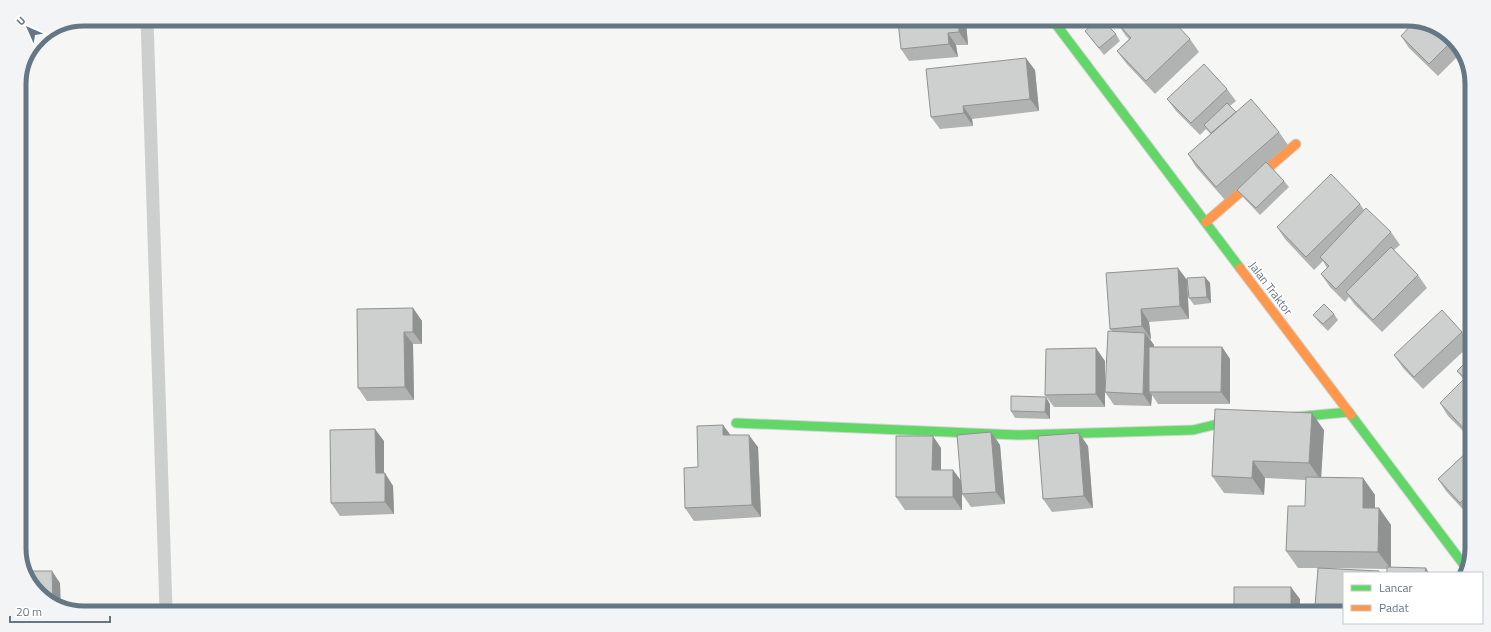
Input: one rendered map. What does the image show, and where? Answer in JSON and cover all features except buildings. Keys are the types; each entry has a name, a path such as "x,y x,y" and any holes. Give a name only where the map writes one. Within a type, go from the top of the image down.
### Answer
{"street":[{"name":"Jalan Traktor","path":"1058,26 1463,563"},
{"path":"1206,222 1296,144"},
{"path":"1278,418 1349,412"},
{"path":"736,423 1019,435 1193,430 1222,423 1254,420"}],"lane":[{"path":"146,26 166,606"}],"traffic: fast":[{"path":"1057,26 1240,268"},
{"path":"1284,418 1349,412"},
{"path":"1351,415 1463,563"},
{"path":"736,423 1019,435 1193,430 1222,423 1244,421"}],"traffic: slow":[{"path":"1206,222 1296,144"},
{"path":"1240,268 1351,415"}]}
